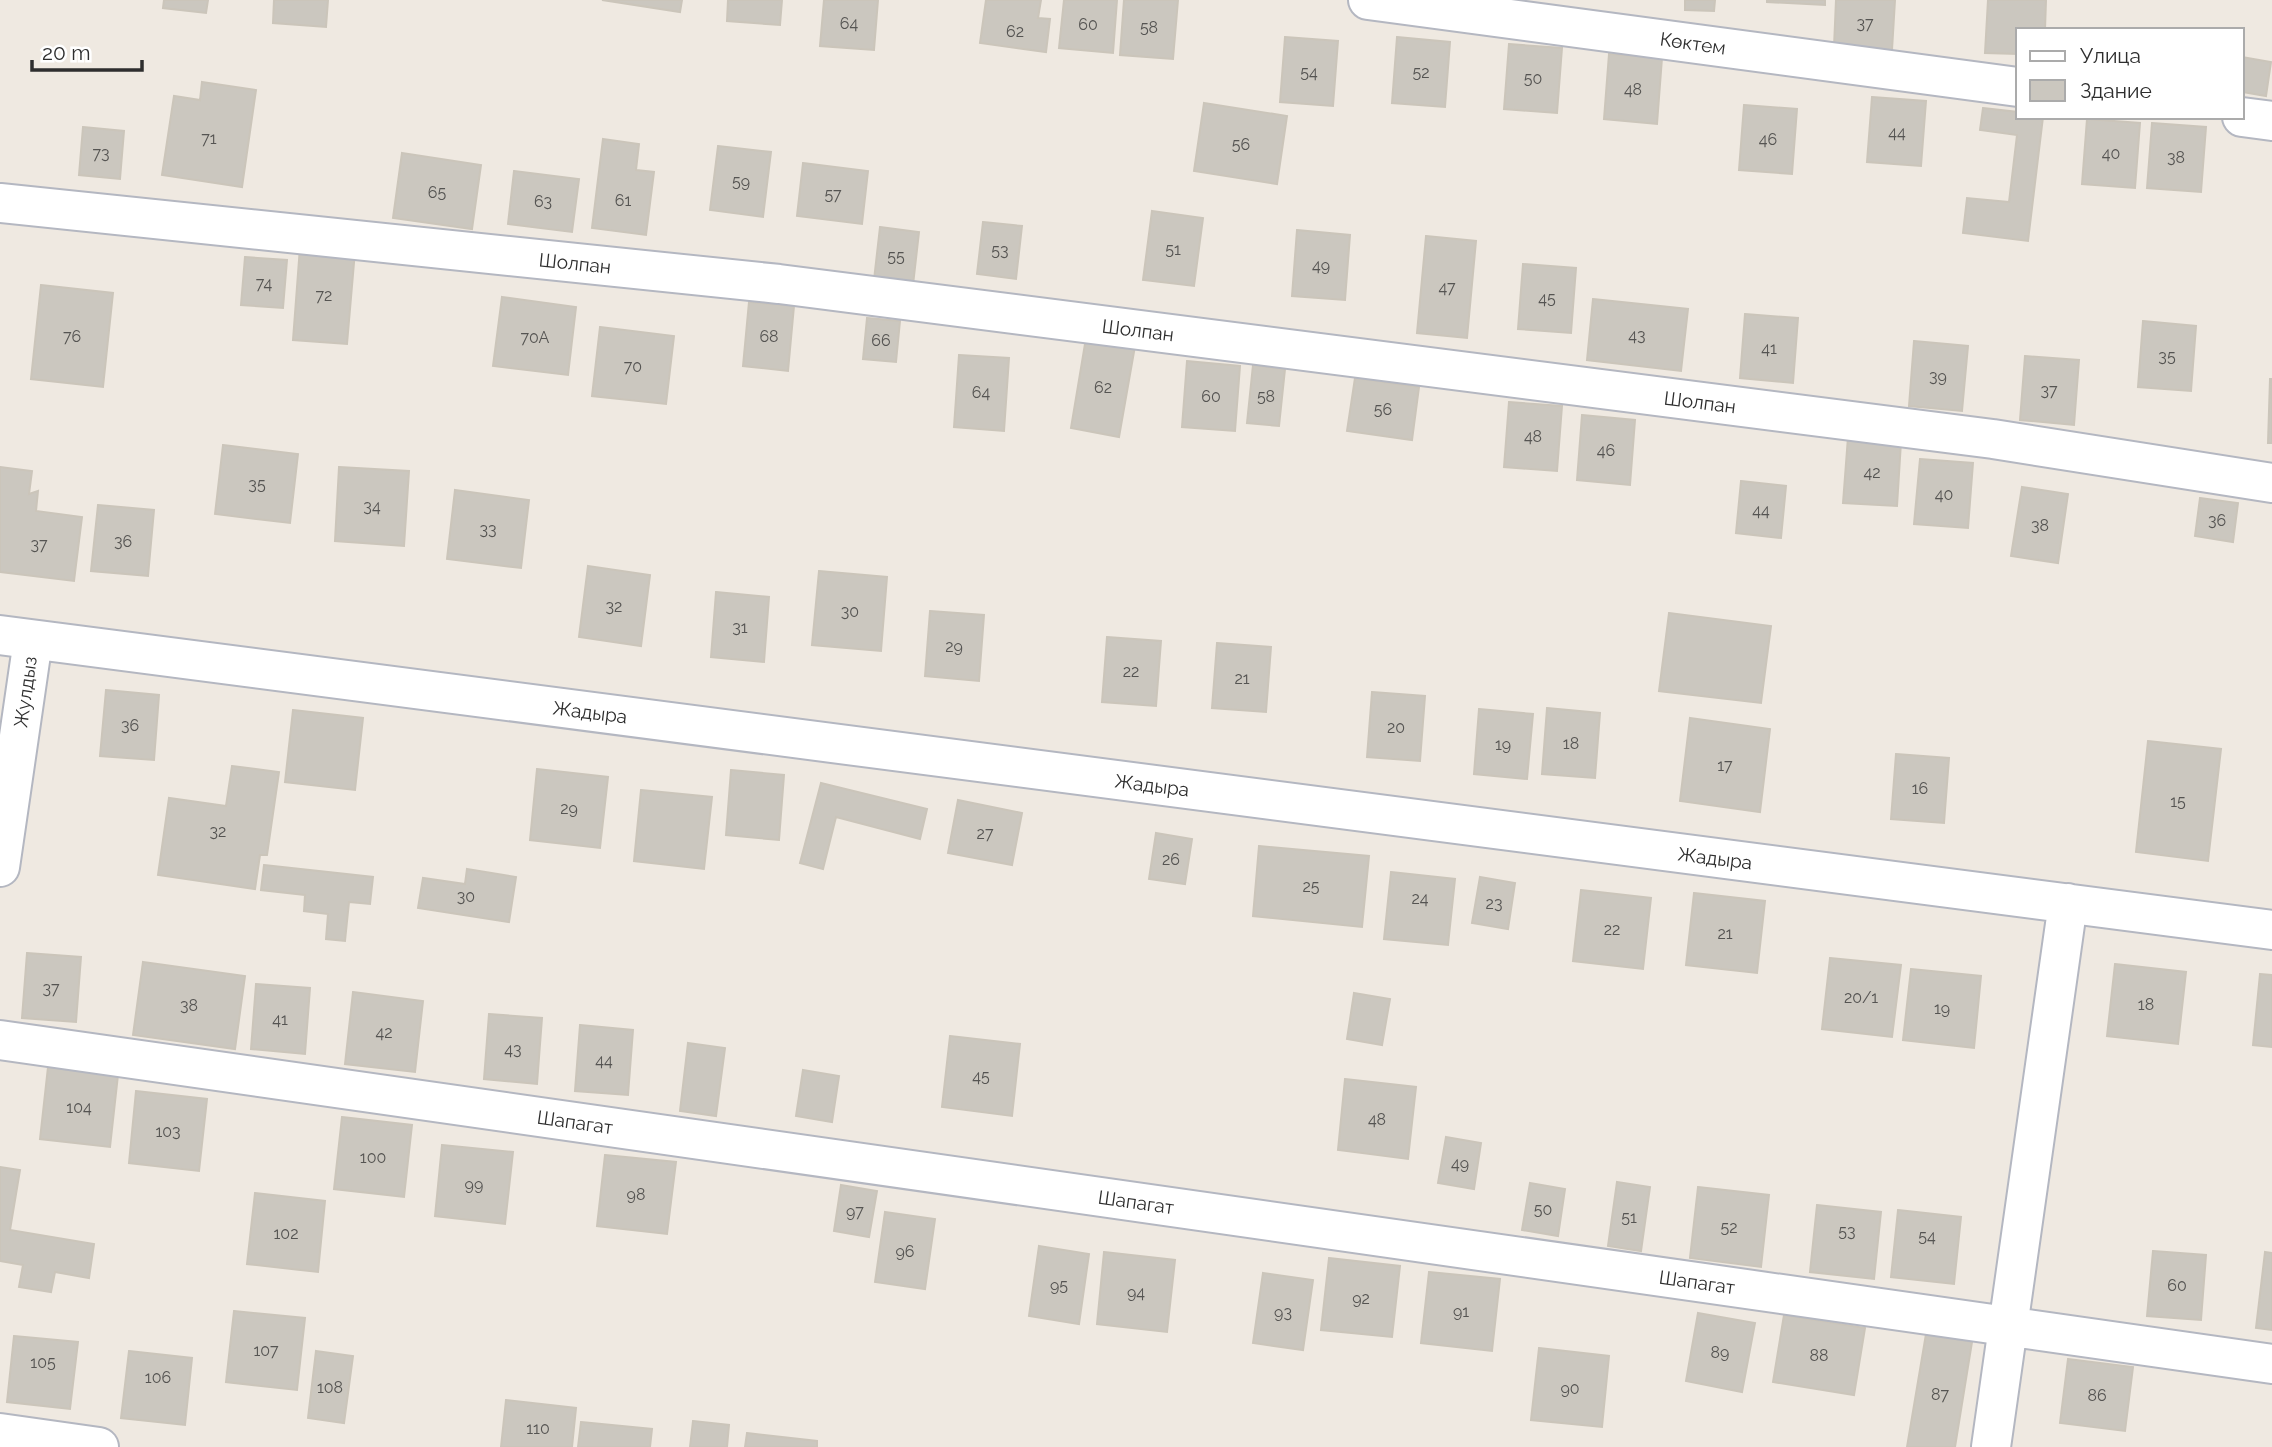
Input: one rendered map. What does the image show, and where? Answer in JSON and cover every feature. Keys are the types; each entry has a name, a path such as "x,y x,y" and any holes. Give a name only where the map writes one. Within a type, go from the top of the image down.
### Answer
{"street":[{"name":"Көктем","path":"1368,0 2016,87"},
{"path":"2244,117 2272,121"},
{"name":"Шолпан","path":"0,203 779,284 1993,439 2272,483"},
{"name":"Жулдыз","path":"0,867 16,638"},
{"name":"Жадыра","path":"16,638 2272,930"},
{"path":"1991,1447 2068,903"},
{"name":"Шапагат","path":"0,1040 2272,1364"},
{"path":"0,1433 99,1447"}],"building":[{"path":"164,0 208,0 206,13 163,8"},
{"path":"274,0 328,0 326,27 273,23"},
{"path":"602,0 682,0 680,12"},
{"path":"728,0 782,0 780,25 727,21"},
{"path":"824,0 878,0 874,50 820,46"},
{"path":"986,0 1041,0 1038,18 1050,19 1046,52 980,43"},
{"path":"1064,0 1117,0 1113,53 1059,48"},
{"path":"1124,0 1178,0 1173,59 1120,55"},
{"path":"1685,0 1715,0 1714,11 1685,10"},
{"path":"1825,0 1825,5 1767,2"},
{"path":"1836,0 1895,0 1892,50 1834,47"},
{"path":"1988,0 2046,0 2045,28 2016,28 2016,54 1985,53"},
{"path":"1285,37 1338,41 1333,106 1280,102"},
{"path":"1397,37 1450,42 1445,107 1392,103"},
{"path":"1509,44 1562,48 1557,113 1504,109"},
{"path":"1609,54 1662,58 1657,124 1604,119"},
{"path":"2244,57 2271,62 2266,96 2244,92"},
{"path":"202,82 256,90 242,187 162,175 174,96 200,100"},
{"path":"1872,97 1926,101 1921,166 1867,162"},
{"path":"1204,103 1287,116 1277,184 1194,171"},
{"path":"1744,105 1797,109 1792,174 1739,170"},
{"path":"1983,108 2016,112 2016,119 2043,119 2028,241 1963,233 1967,198 2009,202 2017,135 1980,130"},
{"path":"2087,119 2140,123 2135,188 2082,184"},
{"path":"2152,123 2206,127 2201,192 2147,188"},
{"path":"83,127 124,131 120,179 79,175"},
{"path":"603,139 639,144 636,170 654,172 646,235 592,228"},
{"path":"718,146 771,152 763,217 710,210"},
{"path":"402,153 481,165 472,229 393,218"},
{"path":"803,163 868,171 862,224 797,216"},
{"path":"514,171 579,179 572,232 508,224"},
{"path":"1152,211 1203,218 1194,286 1143,280"},
{"path":"983,222 1022,226 1016,279 977,274"},
{"path":"880,227 919,232 913,285 874,280"},
{"path":"1297,230 1350,235 1345,300 1292,296"},
{"path":"1426,236 1476,241 1467,338 1417,333"},
{"path":"300,247 355,251 347,344 293,340"},
{"path":"245,257 287,260 283,308 241,305"},
{"path":"1523,264 1576,268 1571,333 1518,329"},
{"path":"41,285 113,293 103,387 31,379"},
{"path":"502,297 576,307 568,375 493,366"},
{"path":"1593,299 1688,309 1681,371 1587,360"},
{"path":"749,302 794,306 788,371 743,366"},
{"path":"1745,314 1798,318 1793,383 1740,378"},
{"path":"867,318 900,321 896,362 863,359"},
{"path":"2143,321 2196,326 2191,391 2138,387"},
{"path":"600,327 674,336 666,404 592,396"},
{"path":"1086,338 1135,346 1119,437 1071,428"},
{"path":"1914,341 1968,346 1962,411 1909,406"},
{"path":"959,355 1009,358 1004,431 954,427"},
{"path":"2025,356 2079,360 2074,425 2020,420"},
{"path":"1187,361 1240,366 1235,431 1182,427"},
{"path":"1253,365 1285,369 1279,426 1247,423"},
{"path":"1355,378 1419,387 1412,440 1347,431"},
{"path":"2270,379 2272,443 2268,443"},
{"path":"1509,402 1562,406 1557,471 1504,467"},
{"path":"1582,415 1635,420 1630,485 1577,480"},
{"path":"1848,437 1901,442 1897,506 1843,503"},
{"path":"223,445 298,454 290,523 215,514"},
{"path":"1920,459 1973,463 1968,528 1914,524"},
{"path":"0,467 32,471 29,494 38,491 36,511 82,517 74,581 0,572"},
{"path":"339,467 409,471 404,546 335,541"},
{"path":"1741,481 1786,486 1781,538 1736,533"},
{"path":"2022,487 2068,494 2058,563 2011,556"},
{"path":"455,490 529,500 521,568 447,559"},
{"path":"2200,498 2238,503 2233,542 2195,536"},
{"path":"98,505 154,510 148,576 91,571"},
{"path":"588,566 650,575 641,646 579,637"},
{"path":"819,571 887,577 881,651 812,645"},
{"path":"716,592 769,597 764,662 711,657"},
{"path":"930,611 984,615 979,681 925,676"},
{"path":"1669,613 1771,626 1761,703 1659,691"},
{"path":"1107,637 1161,641 1156,706 1102,702"},
{"path":"1217,643 1271,647 1266,712 1212,708"},
{"path":"106,690 159,695 154,760 100,756"},
{"path":"1372,692 1425,696 1420,761 1367,757"},
{"path":"1547,708 1600,713 1595,778 1542,774"},
{"path":"1479,709 1533,714 1527,779 1474,774"},
{"path":"293,710 363,718 355,790 285,782"},
{"path":"1690,718 1770,729 1760,812 1680,801"},
{"path":"2148,741 2221,749 2208,861 2136,852"},
{"path":"1896,754 1949,758 1944,823 1891,819"},
{"path":"232,766 279,772 267,855 260,855 255,889 158,875 169,798 226,806"},
{"path":"537,769 608,777 600,848 530,840"},
{"path":"731,770 784,775 779,840 726,835"},
{"path":"821,783 927,809 920,839 836,817 823,869 800,863"},
{"path":"641,790 712,797 704,869 634,861"},
{"path":"958,800 1022,813 1012,865 948,853"},
{"path":"1156,833 1192,839 1185,884 1149,879"},
{"path":"1259,846 1369,856 1362,927 1253,916"},
{"path":"264,865 373,877 370,904 349,902 345,941 326,939 328,914 304,911 305,895 261,890"},
{"path":"467,869 516,877 509,922 418,908 423,878 465,884"},
{"path":"1391,872 1455,879 1448,945 1384,939"},
{"path":"1480,877 1515,883 1508,929 1472,923"},
{"path":"1581,890 1651,898 1643,969 1573,961"},
{"path":"1694,893 1765,901 1757,973 1686,965"},
{"path":"27,953 81,957 76,1022 22,1018"},
{"path":"1830,958 1901,965 1892,1037 1822,1029"},
{"path":"143,962 245,976 235,1049 133,1035"},
{"path":"2115,964 2186,972 2178,1044 2107,1036"},
{"path":"1911,969 1981,976 1974,1048 1903,1040"},
{"path":"2260,974 2272,975 2272,1047 2253,1045"},
{"path":"256,984 310,988 305,1054 251,1049"},
{"path":"353,992 423,1001 415,1072 345,1064"},
{"path":"1354,993 1390,999 1382,1045 1347,1039"},
{"path":"489,1014 542,1018 537,1084 484,1079"},
{"path":"580,1025 633,1030 628,1095 575,1091"},
{"path":"950,1036 1020,1044 1012,1116 942,1107"},
{"path":"688,1043 725,1048 716,1116 680,1111"},
{"path":"48,1067 118,1075 110,1147 40,1139"},
{"path":"803,1070 839,1076 832,1122 796,1116"},
{"path":"1345,1079 1416,1087 1408,1159 1338,1150"},
{"path":"136,1091 207,1099 199,1171 129,1163"},
{"path":"342,1117 412,1125 404,1197 334,1189"},
{"path":"1446,1137 1481,1143 1474,1189 1438,1183"},
{"path":"442,1145 513,1152 505,1224 435,1216"},
{"path":"605,1155 676,1162 667,1234 597,1226"},
{"path":"0,1167 20,1170 10,1230 94,1244 89,1278 55,1272 51,1292 19,1287 23,1265 0,1261"},
{"path":"1617,1182 1650,1187 1641,1251 1608,1246"},
{"path":"1530,1183 1565,1189 1558,1236 1522,1230"},
{"path":"841,1185 877,1191 869,1237 834,1231"},
{"path":"1698,1187 1769,1195 1761,1267 1690,1258"},
{"path":"255,1193 325,1201 318,1272 247,1264"},
{"path":"1817,1205 1881,1212 1874,1279 1810,1272"},
{"path":"1898,1210 1961,1217 1954,1284 1891,1277"},
{"path":"885,1212 935,1219 925,1289 875,1282"},
{"path":"1039,1246 1089,1254 1079,1324 1029,1316"},
{"path":"2153,1251 2206,1255 2201,1320 2147,1316"},
{"path":"1104,1252 1175,1260 1167,1332 1097,1324"},
{"path":"2265,1252 2272,1253 2272,1330 2256,1328"},
{"path":"1329,1258 1400,1266 1392,1337 1321,1330"},
{"path":"1429,1272 1500,1279 1492,1351 1421,1343"},
{"path":"1263,1273 1313,1280 1303,1350 1253,1343"},
{"path":"234,1311 305,1318 297,1390 226,1382"},
{"path":"1698,1313 1755,1323 1742,1392 1686,1381"},
{"path":"1784,1315 1865,1328 1854,1395 1773,1382"},
{"path":"1926,1334 1972,1342 1955,1447 1907,1447"},
{"path":"14,1336 78,1342 70,1409 7,1402"},
{"path":"1539,1348 1609,1356 1602,1427 1531,1420"},
{"path":"129,1351 192,1358 185,1425 121,1418"},
{"path":"316,1351 353,1356 344,1423 308,1418"},
{"path":"2068,1359 2133,1367 2125,1431 2060,1423"},
{"path":"506,1400 576,1408 572,1447 501,1447"},
{"path":"693,1421 729,1425 727,1447 690,1447"},
{"path":"581,1422 652,1429 650,1447 578,1447"},
{"path":"747,1433 817,1441 817,1447 745,1447"}]}
